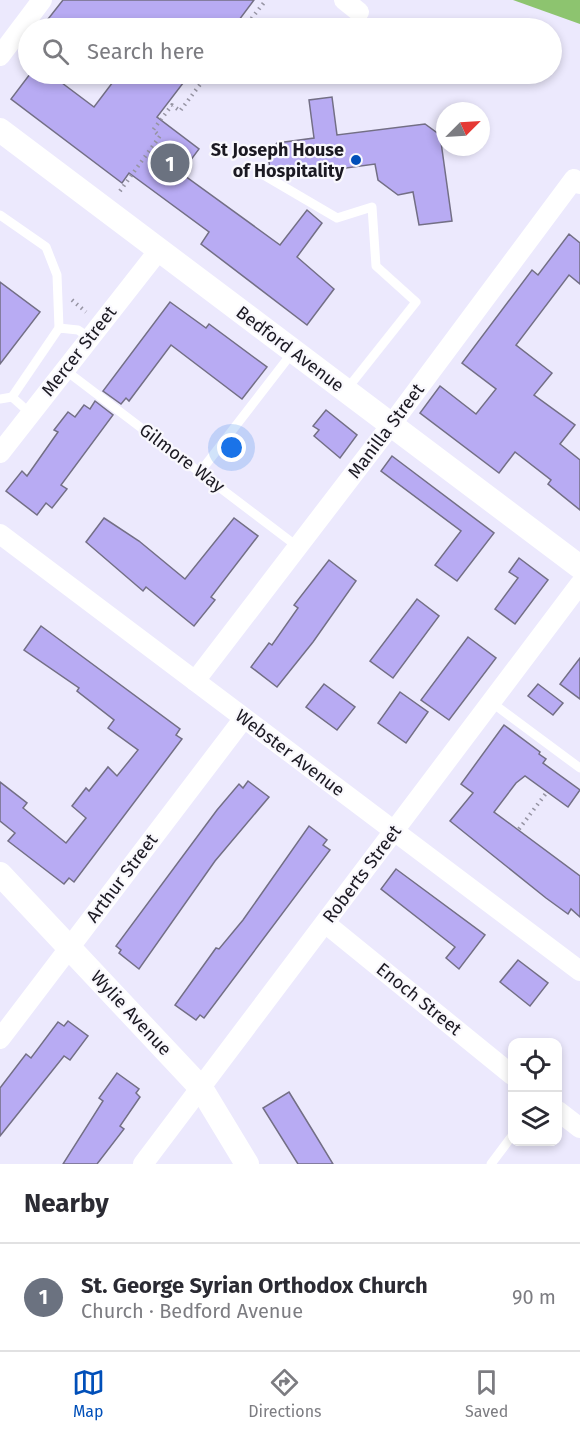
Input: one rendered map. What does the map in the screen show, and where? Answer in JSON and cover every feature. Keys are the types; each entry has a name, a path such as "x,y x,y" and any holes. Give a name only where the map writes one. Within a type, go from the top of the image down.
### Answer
{"street":[{"path":"28,18 42,0"},
{"path":"0,56 18,32"},
{"name":"Bedford Avenue","path":"0,130 580,567"},
{"name":"Manilla Street","path":"195,681 577,182"},
{"name":"Mercer Street","path":"0,453 159,250"},
{"name":"Webster Avenue","path":"0,534 580,971"},
{"name":"Roberts Street","path":"143,1164 580,584"},
{"name":"Arthur Street","path":"0,1039 243,718"},
{"name":"Wylie Avenue","path":"0,874 201,1088 248,1164"},
{"name":"Enoch Street","path":"325,923 508,1071"},
{"path":"562,1114 580,1128"}],"lane":[{"path":"262,174 337,218 372,207 376,266 416,302 346,391"},
{"path":"0,215 46,247 57,275 59,328 12,397 0,399"},
{"path":"59,328 78,330 90,338"},
{"path":"200,472 294,351"},
{"name":"Gilmore Way","path":"65,370 298,546"},
{"path":"12,397 31,414"},
{"path":"491,702 580,768"},
{"path":"491,1164 508,1142"}],"path":[{"path":"252,18 266,0"},
{"path":"120,191 160,136 153,130 172,105 180,111 200,84"},
{"path":"72,300 89,314"},
{"path":"519,829 547,792"}],"green space":[{"path":"513,0 580,0 580,24"}],"building":[{"path":"63,0 254,0 240,18 49,18"},
{"path":"22,84 63,84 94,107 111,84 182,84 157,117 199,149 181,173 280,245 307,210 322,223 297,257 334,289 307,325 201,244 209,232 129,173 122,183 11,99"},
{"name":"St Joseph House of Hospitality","path":"332,97 337,135 425,124 436,132 436,156 443,156 452,221 419,225 413,192 398,195 378,180 375,164 280,177 270,169 268,155 277,143 314,138 309,100"},
{"path":"569,234 580,243 580,284 569,275 516,345 552,373 534,395 575,425 560,444 580,460 580,510 548,484 551,480 515,452 499,473 420,413 440,386 476,414 496,389 462,363 532,270 538,275"},
{"path":"0,282 40,312 0,364"},
{"path":"170,302 206,328 209,324 267,367 242,399 171,345 129,401 126,398 121,404 103,391"},
{"path":"95,401 113,415 61,485 67,489 52,508 46,503 37,515 6,491 22,471 27,476 58,432 54,430 68,412 75,417 84,405 90,409"},
{"path":"326,410 357,435 340,458 314,436 319,430 313,426"},
{"path":"392,456 494,533 457,581 435,565 461,531 381,471"},
{"path":"104,518 139,541 185,579 234,518 258,536 211,597 215,600 194,626 146,587 143,591 86,542"},
{"path":"519,558 548,580 515,624 495,609 518,578 509,572"},
{"path":"329,560 356,581 313,642 277,687 251,667 269,643 272,645 298,608 294,605"},
{"path":"417,599 439,616 393,678 370,661"},
{"path":"41,626 180,729 176,735 182,739 74,882 69,878 64,884 8,841 15,833 0,821 0,782 27,803 23,808 66,843 86,818 72,806 86,788 89,791 108,767 117,776 138,750 108,728 114,720 77,691 79,688 24,650"},
{"path":"468,637 496,658 449,720 421,700"},
{"path":"580,658 580,699 560,684"},
{"path":"324,684 355,707 337,730 306,707"},
{"path":"538,684 563,703 553,715 528,696"},
{"path":"400,692 428,712 406,743 378,723"},
{"path":"504,725 540,752 539,754 546,759 543,763 580,790 568,807 525,776 516,783 494,812 580,876 580,917 571,909 568,914 546,898 450,821 473,793 461,784"},
{"path":"248,781 269,797 215,861 139,969 119,953 121,950 116,946 217,810 239,784 243,788"},
{"path":"309,826 327,840 323,845 330,850 204,1018 200,1015 196,1020 175,1005 216,948 219,949 243,920"},
{"path":"396,869 485,935 459,969 446,958 455,947 381,889"},
{"path":"518,960 548,983 530,1006 500,982"},
{"path":"68,1021 88,1036 70,1060 64,1056 0,1136 0,1088 26,1054 31,1058 58,1022 64,1026"},
{"path":"117,1073 139,1089 136,1093 140,1097 120,1126 124,1129 97,1164 63,1164 103,1101 99,1098"},
{"path":"289,1092 333,1164 298,1164 263,1108"}],"place":[{"name":"St Joseph House of Hospitality","path":"356,160"},
{"name":"St. George Syrian Orthodox Church","path":"170,163"}]}
